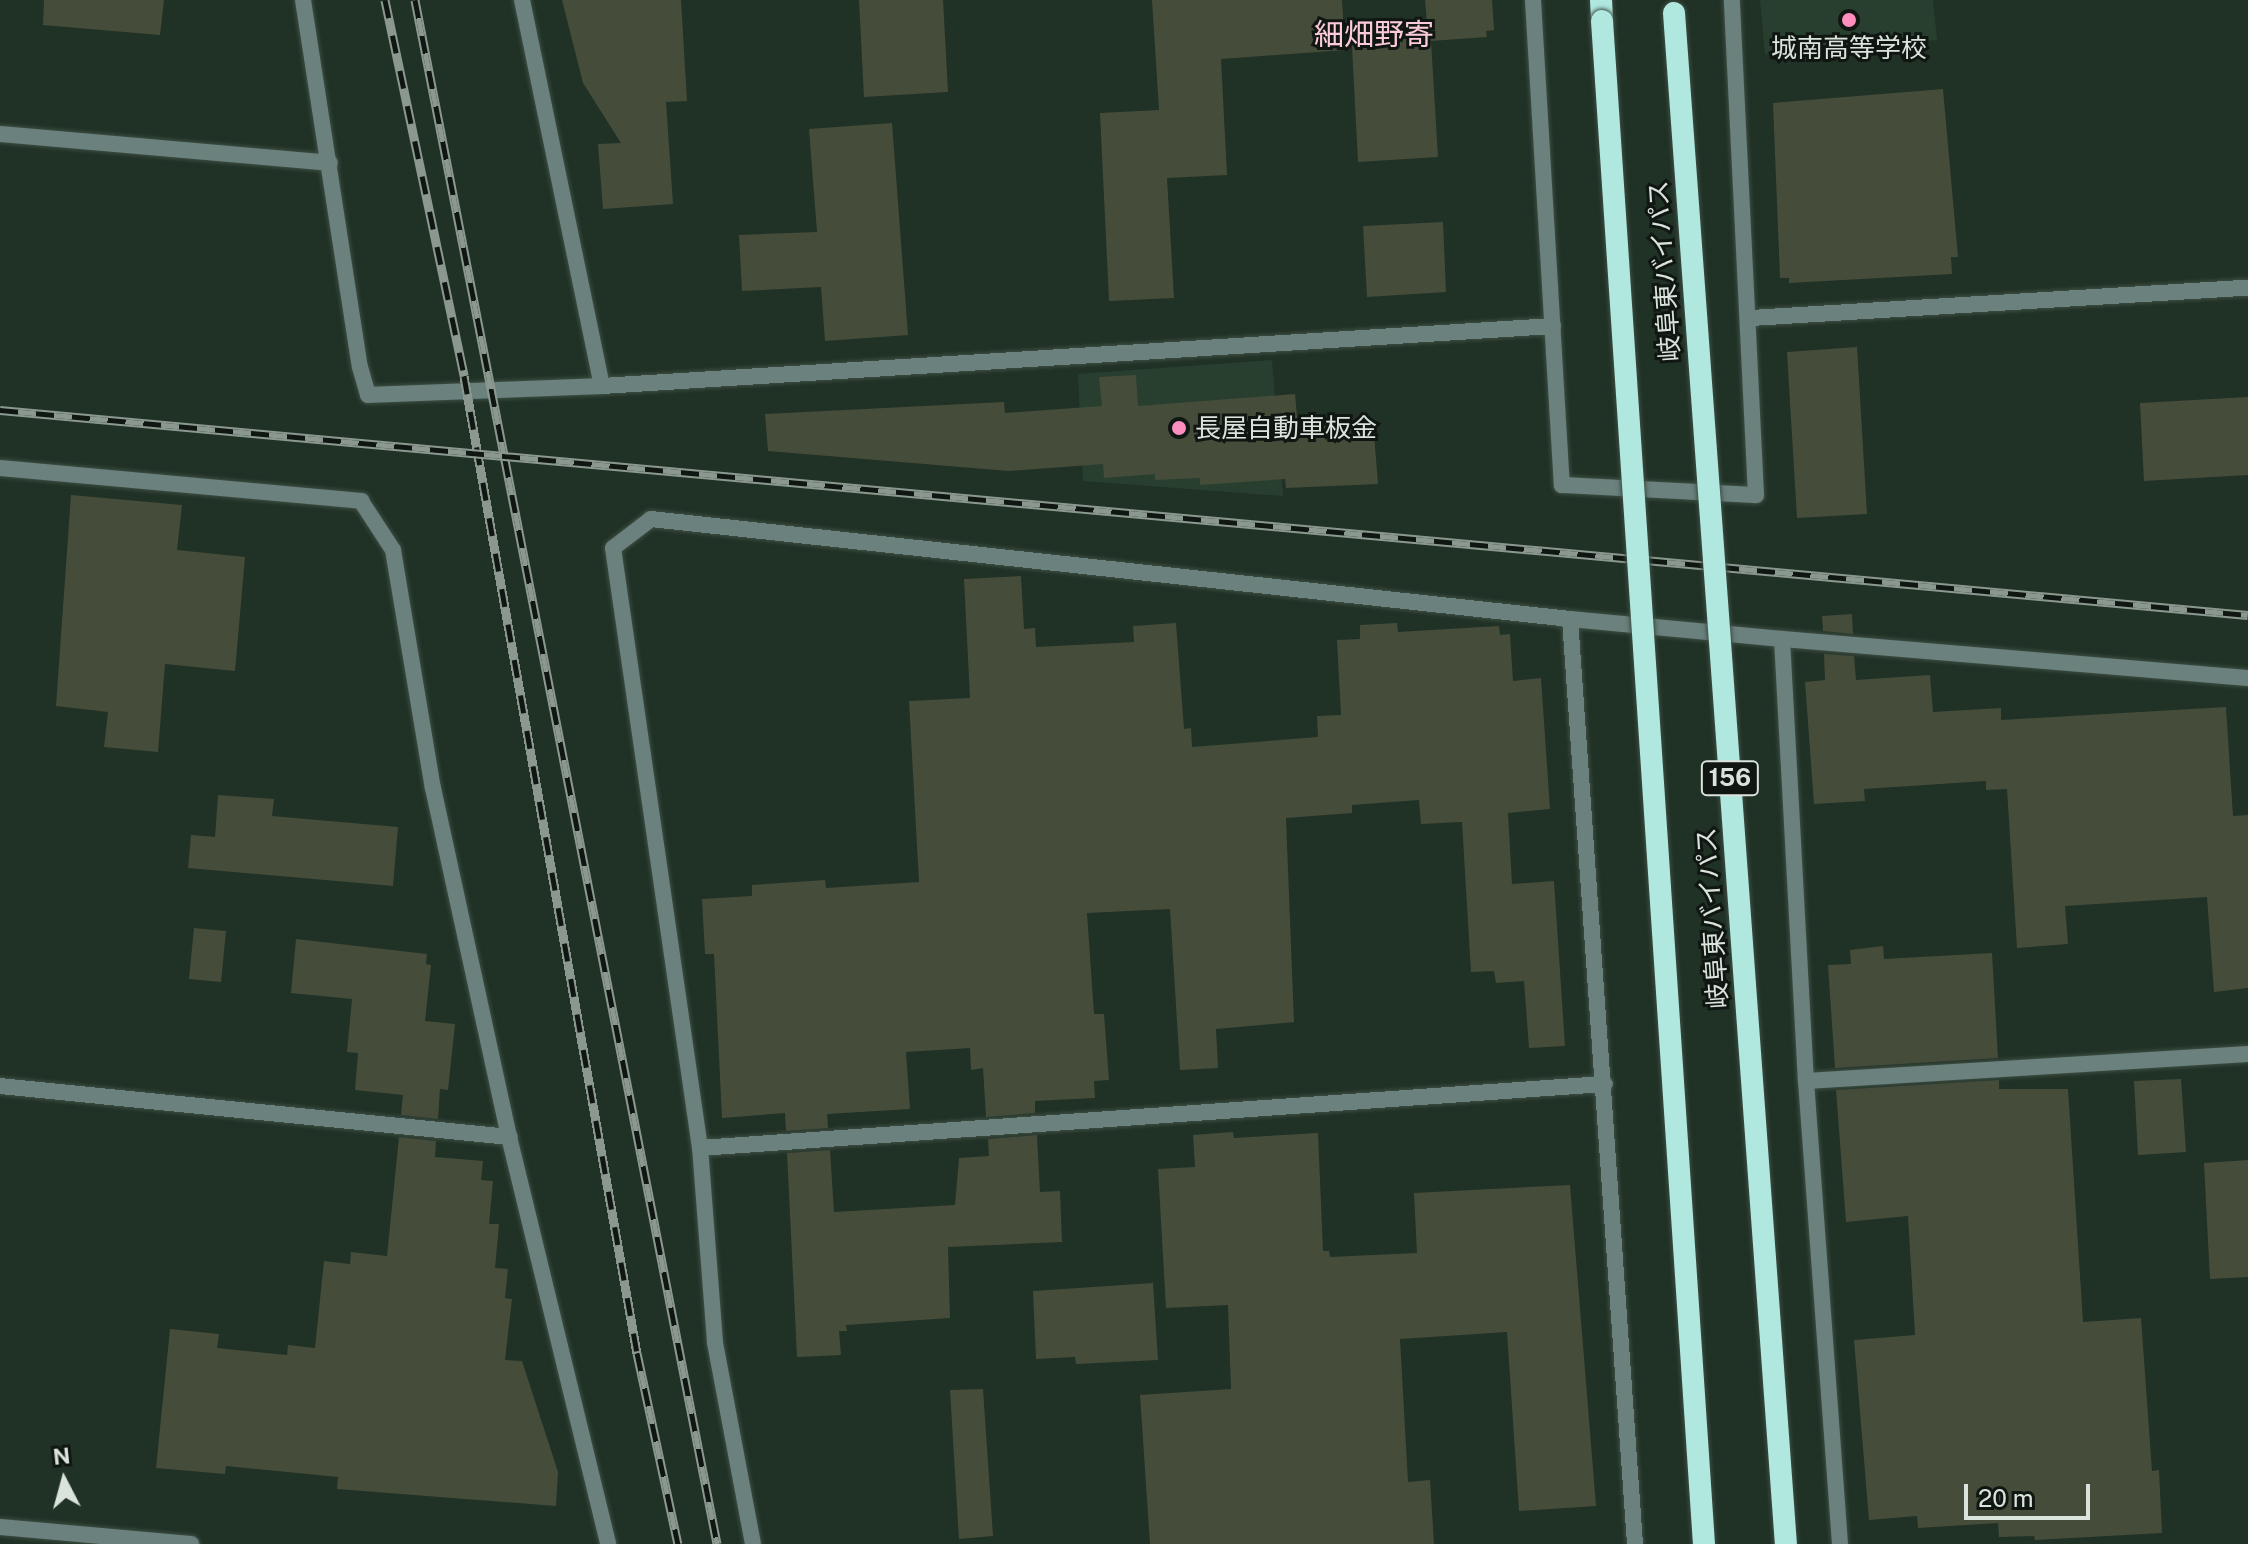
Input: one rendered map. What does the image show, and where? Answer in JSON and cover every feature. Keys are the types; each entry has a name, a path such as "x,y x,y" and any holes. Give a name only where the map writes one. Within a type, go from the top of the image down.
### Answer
{"highway":[{"name":"岐阜東バイパス","path":"1673,6 1786,1544"},
{"name":"岐阜東バイパス","path":"1602,11 1704,1544"}],"street":[{"path":"303,0 360,367 368,395 602,386 1553,326"},
{"path":"522,0 602,386"},
{"path":"1533,0 1562,485 1756,495 1751,318 1732,0"},
{"path":"0,134 330,163"},
{"path":"1751,318 2248,288"},
{"path":"0,468 361,501 393,550 433,788 509,1137 608,1544"},
{"path":"753,1544 715,1342 700,1148 613,548 651,519 1570,619 2248,678"},
{"path":"1570,619 1635,1544"},
{"path":"1782,639 1806,1081 1840,1544"},
{"path":"1806,1081 2248,1054"},
{"path":"700,1148 1605,1084"},
{"path":"0,1086 509,1137"},
{"path":"0,1527 191,1544"}],"shaded area":[{"name":"城南高等学校","path":"1760,0 1933,0 1937,40 1765,54"},
{"name":"長屋自動車板金","path":"1272,360 1283,496 1083,481 1078,374"}],"building":[{"path":"44,0 164,0 160,35 43,25"},
{"path":"562,0 681,0 687,101 666,102 673,204 603,209 598,144 621,143 583,83"},
{"path":"859,0 943,0 948,92 864,97"},
{"path":"1152,0 1342,0 1345,50 1221,59 1227,175 1167,178 1174,298 1109,301 1100,113 1159,110"},
{"path":"1425,0 1492,0 1494,30 1486,31 1487,37 1431,41 1438,157 1358,162 1351,28 1427,23"},
{"path":"1943,89 1958,257 1951,257 1952,274 1789,283 1789,278 1780,278 1773,103"},
{"path":"892,123 908,335 825,341 821,287 742,291 739,235 817,232 809,129"},
{"path":"1443,222 1446,292 1367,297 1363,226"},
{"path":"1857,347 1867,514 1797,518 1787,352"},
{"path":"1136,375 1138,406 1295,394 1298,428 1373,422 1378,484 1286,488 1285,479 1200,485 1200,478 1155,480 1155,474 1104,478 1103,464 1009,471 768,451 765,414 1004,402 1005,413 1102,406 1099,377"},
{"path":"2248,397 2248,475 2144,481 2140,403"},
{"path":"71,495 182,505 177,550 245,557 235,671 165,664 158,752 104,747 108,712 56,706"},
{"path":"1021,576 1024,629 1035,628 1036,647 1134,642 1133,626 1176,623 1184,729 1191,728 1192,747 1318,737 1317,716 1341,715 1337,640 1360,639 1360,625 1397,623 1398,632 1499,626 1500,635 1510,634 1513,681 1541,678 1550,809 1508,813 1512,884 1554,881 1565,1046 1529,1048 1524,981 1496,983 1494,971 1471,972 1462,822 1421,824 1419,800 1352,805 1352,813 1286,818 1294,1022 1216,1029 1218,1068 1180,1070 1170,909 1087,913 1094,1014 1104,1014 1109,1080 1094,1081 1095,1098 1035,1101 1035,1113 986,1117 983,1068 971,1070 970,1048 906,1052 910,1109 827,1114 828,1128 786,1131 785,1113 722,1118 714,954 705,954 702,899 752,896 752,885 825,880 826,888 919,882 909,701 970,698 964,579"},
{"path":"1852,614 1853,634 1823,631 1822,616"},
{"path":"1824,654 1854,656 1856,680 1930,675 1933,712 2001,708 2001,720 2226,707 2233,816 2248,815 2248,988 2214,992 2207,897 2065,906 2068,944 2017,948 2007,789 1986,790 1986,781 1864,789 1865,801 1814,804 1805,682 1825,680"},
{"path":"218,795 274,799 272,816 398,827 393,886 188,868 191,835 215,837"},
{"path":"194,928 226,931 221,982 189,979"},
{"path":"296,939 427,954 426,964 431,965 425,1021 455,1024 448,1090 440,1089 438,1119 401,1115 403,1095 355,1090 358,1053 347,1052 352,999 291,993"},
{"path":"1883,946 1884,959 1992,953 1998,1058 1835,1068 1828,965 1851,964 1850,950"},
{"path":"2181,1079 2186,1152 2138,1155 2134,1081"},
{"path":"1999,1080 1999,1089 2068,1089 2083,1322 2141,1318 2152,1471 2159,1470 2162,1533 2035,1540 2034,1536 1999,1537 1998,1523 1918,1528 1917,1516 1869,1520 1854,1340 1915,1335 1908,1216 1846,1222 1836,1090"},
{"path":"1233,1132 1234,1138 1318,1133 1323,1251 1329,1251 1330,1257 1417,1253 1414,1193 1570,1185 1596,1506 1519,1511 1507,1332 1400,1339 1408,1482 1430,1480 1434,1544 1150,1544 1140,1395 1231,1389 1228,1305 1166,1308 1158,1169 1195,1167 1193,1135"},
{"path":"1037,1135 1040,1192 1060,1191 1062,1242 948,1247 950,1318 846,1325 847,1331 839,1331 841,1355 797,1357 787,1153 830,1150 834,1212 955,1205 959,1158 989,1156 988,1139"},
{"path":"399,1137 436,1141 435,1157 483,1161 481,1180 493,1181 489,1224 499,1224 495,1268 508,1269 505,1298 512,1299 505,1360 522,1361 558,1472 556,1506 337,1489 338,1477 226,1466 225,1474 156,1468 170,1329 219,1334 217,1348 287,1355 288,1345 315,1348 324,1261 350,1264 351,1252 387,1256"},
{"path":"2248,1160 2248,1277 2210,1279 2204,1163"},
{"path":"1153,1283 1158,1360 1076,1364 1075,1357 1036,1359 1033,1291"},
{"path":"983,1389 993,1536 959,1539 950,1390"}],"railway":[{"path":"385,0 464,376 637,1353 678,1544"},
{"path":"415,0 717,1544"},
{"path":"0,410 2248,615"}],"place":[{"name":"城南高等学校","path":"1849,20"},
{"name":"長屋自動車板金","path":"1179,428"}],"district":[{"name":"細畑野寄","path":"1374,34"}]}
